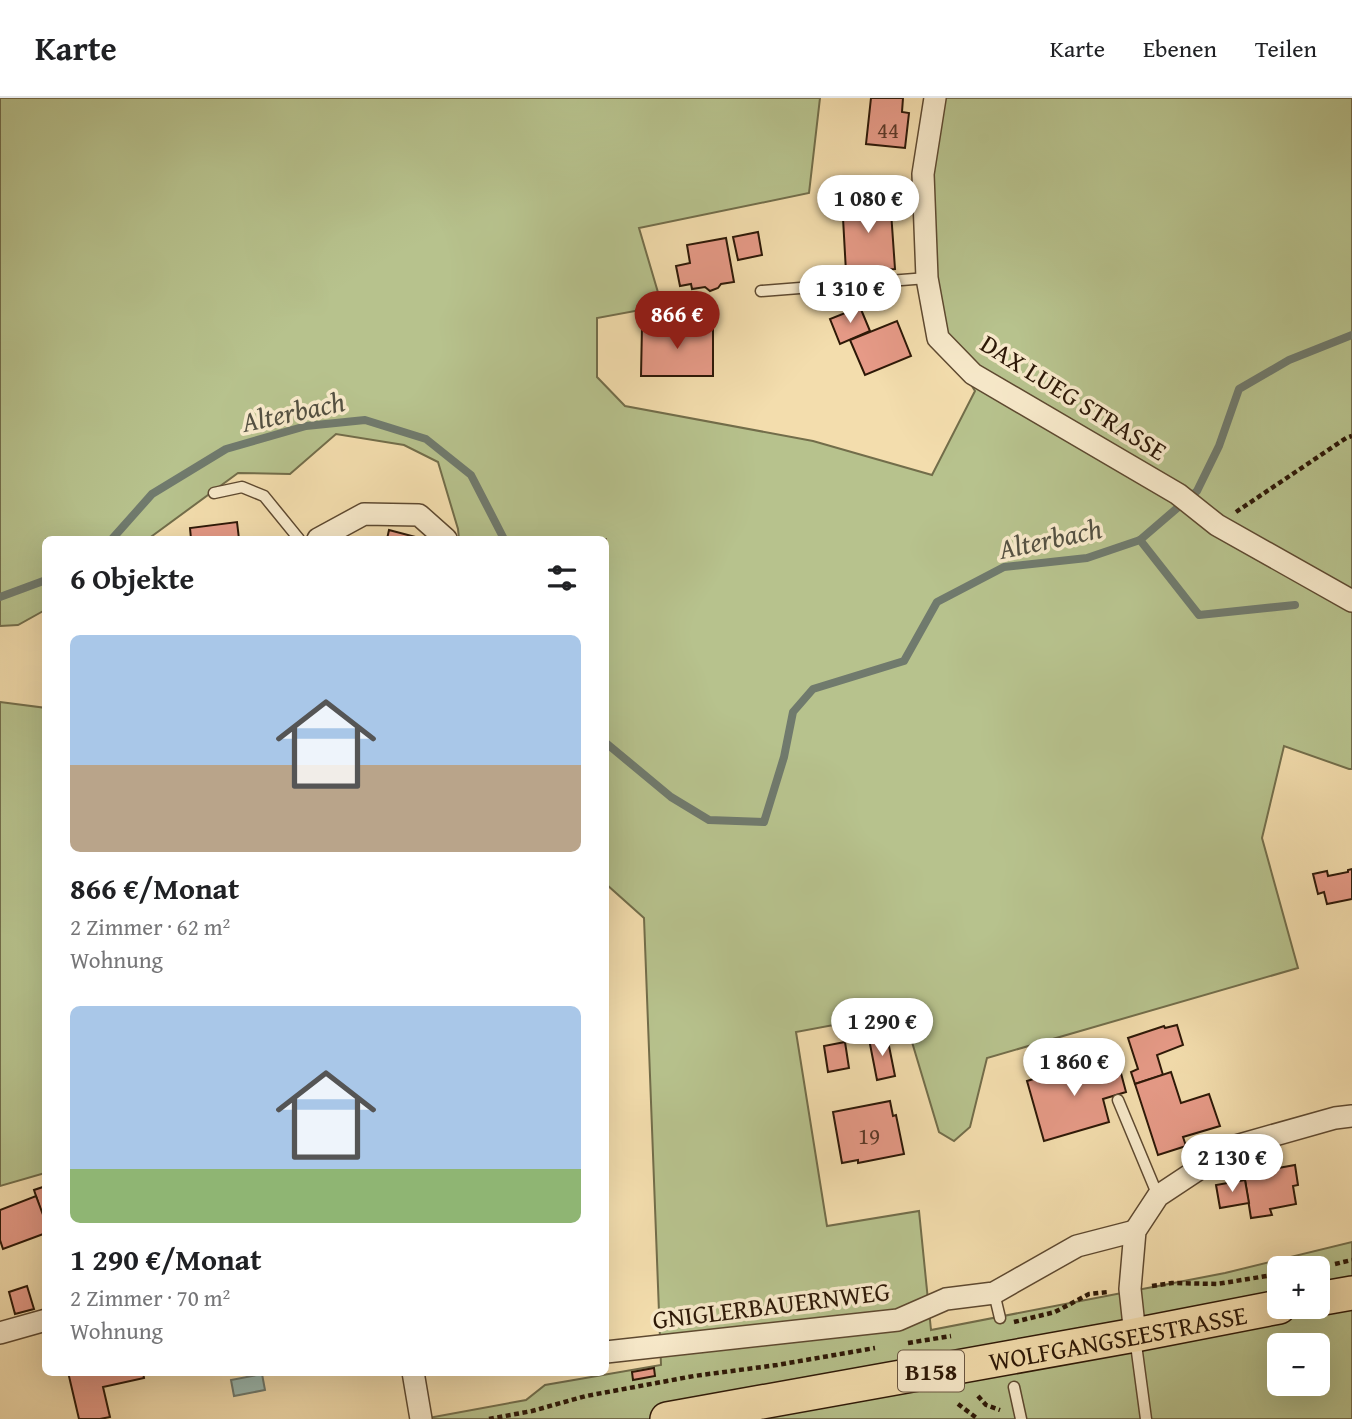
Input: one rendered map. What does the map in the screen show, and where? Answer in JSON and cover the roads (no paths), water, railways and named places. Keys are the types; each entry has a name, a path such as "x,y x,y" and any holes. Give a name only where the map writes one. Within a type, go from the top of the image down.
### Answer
{"main road":[{"path":"1330,1297 1352,1293"},
{"name":"WOLFGANGSEESTRASSE","path":"667,1419 1267,1309"}],"street":[{"name":"DAX LUEG STRASSE","path":"935,98 923,174 927,278 938,338 973,374 1178,494 1217,525 1352,601"},
{"path":"324,536 364,514 419,515 443,536"},
{"path":"1135,1335 1130,1289 1135,1231 1158,1196 1232,1147 1335,1118 1352,1116"},
{"name":"GNIGLERBAUERNWEG","path":"609,1352 898,1320 946,1299 994,1293 1077,1246 1135,1231"},
{"path":"0,1334 42,1321"},
{"path":"413,1376 421,1419"}],"lane":[{"path":"761,291 927,278"},
{"path":"214,493 242,487 264,496 297,536"},
{"path":"1118,1100 1158,1196"},
{"path":"994,1293 1004,1321"},
{"path":"1135,1335 1146,1419"},
{"path":"1014,1387 1021,1419"}],"water":[{"path":"262,1376 265,1390 234,1396 231,1380"}],"waterway":[{"path":"1140,540 1197,491 1219,446 1239,389 1289,360 1352,335"},
{"name":"Alterbach","path":"115,536 152,494 226,449 306,426 365,420 426,439 471,475 502,536"},
{"name":"Alterbach","path":"609,745 671,797 709,820 764,822 784,757 793,712 813,689 904,661 937,602 1004,567 1087,558 1140,540 1199,615 1295,605"},
{"name":"Alterbach","path":"0,597 42,581"}]}
